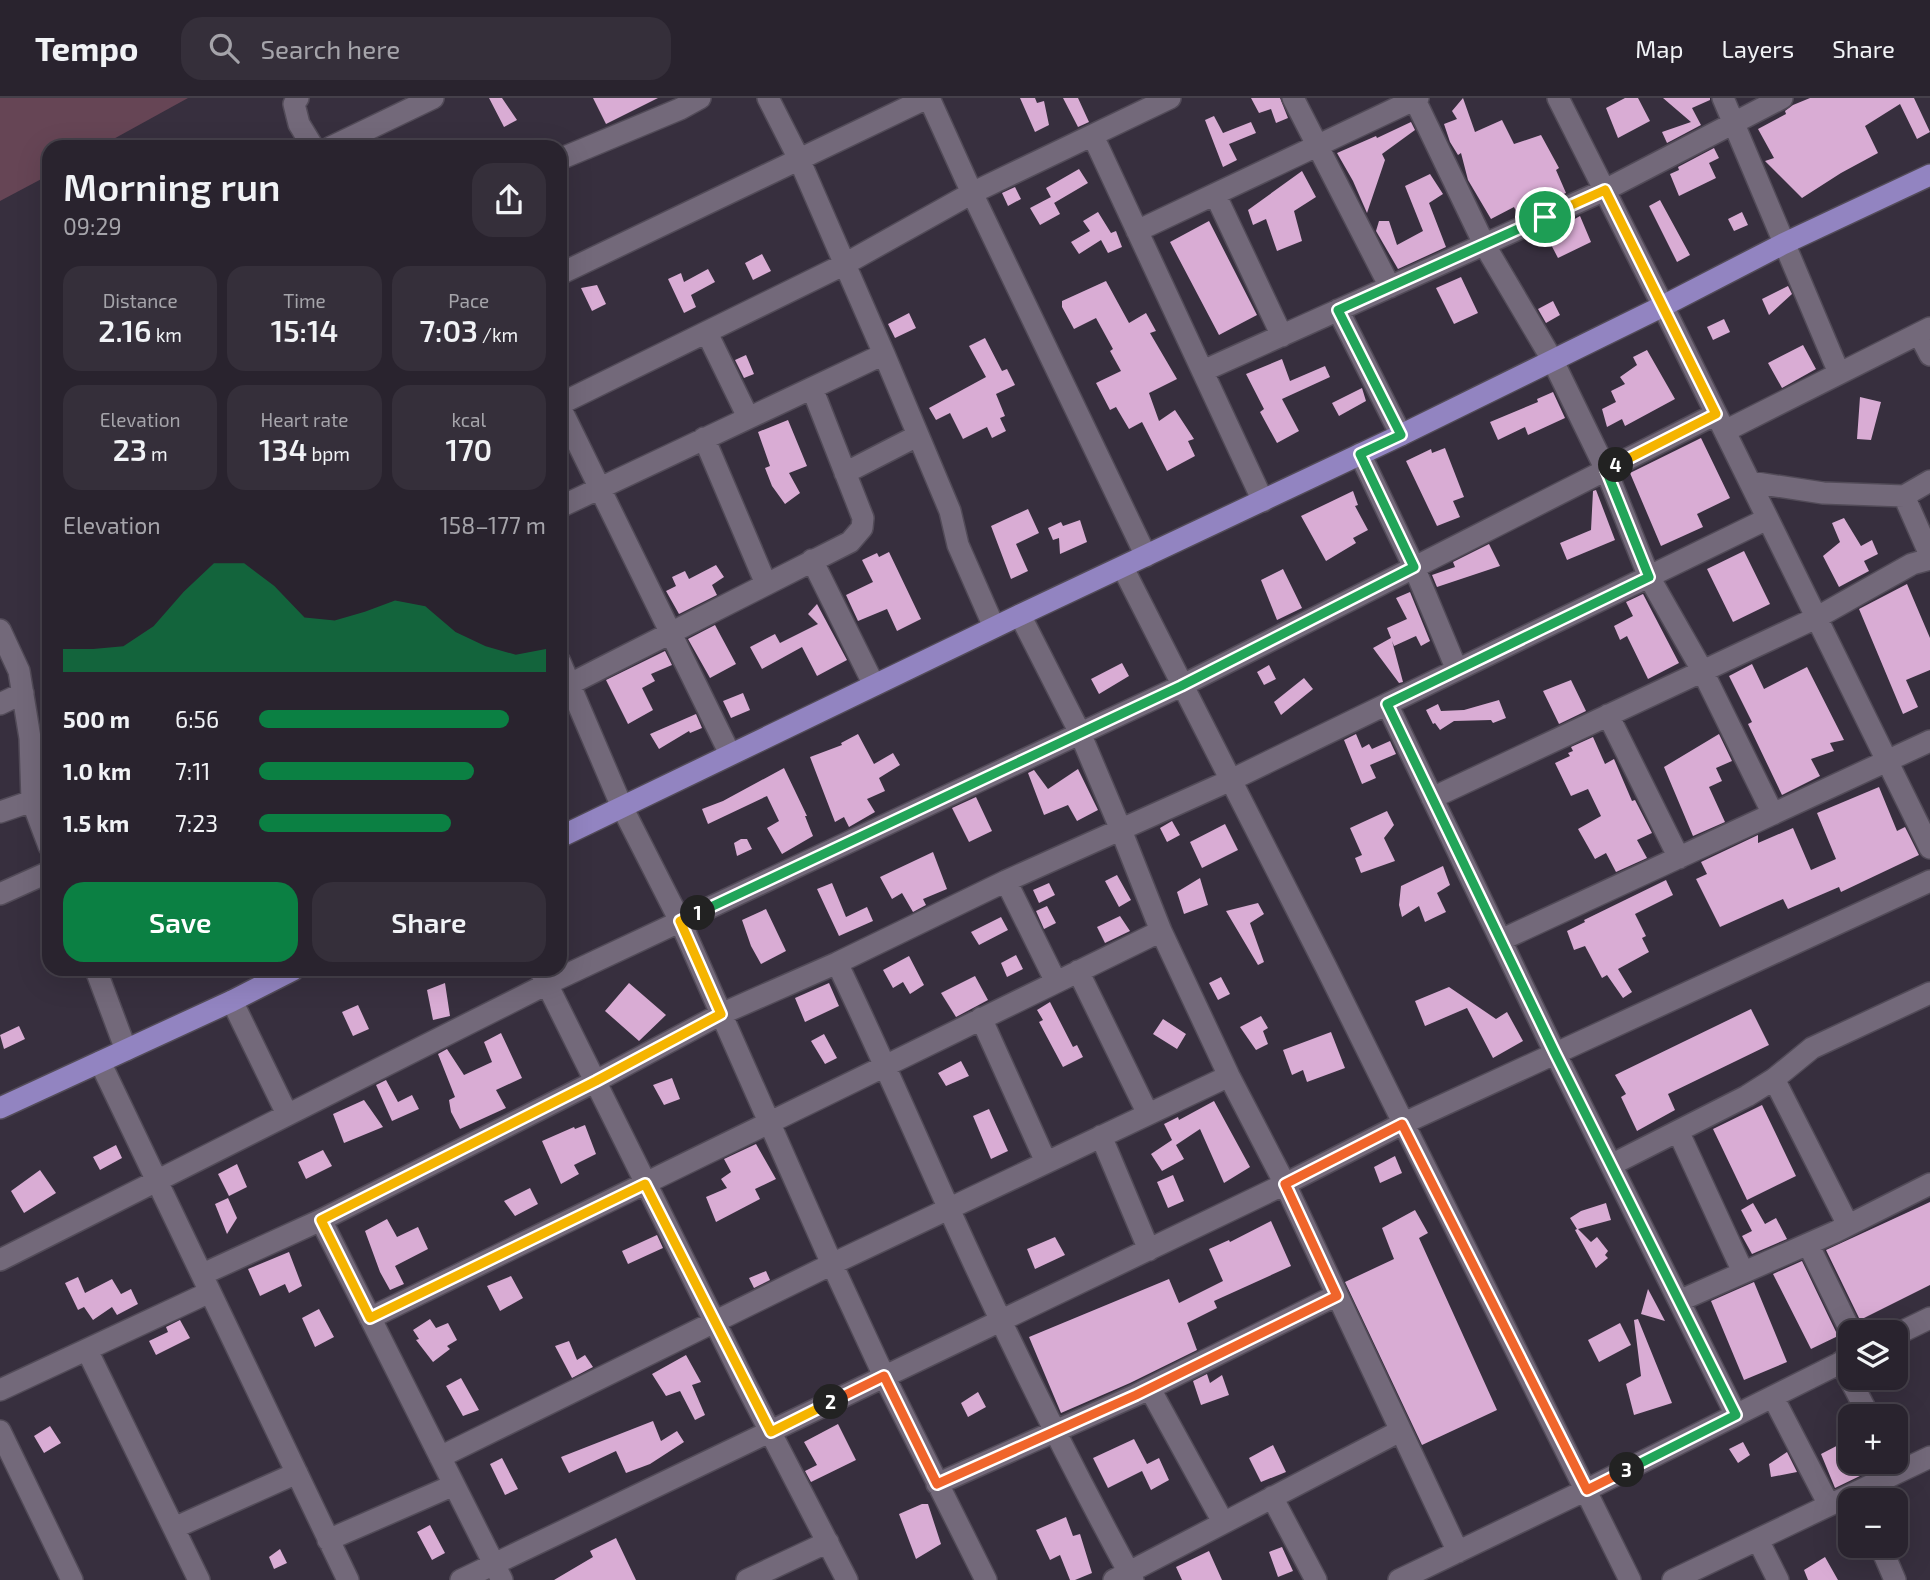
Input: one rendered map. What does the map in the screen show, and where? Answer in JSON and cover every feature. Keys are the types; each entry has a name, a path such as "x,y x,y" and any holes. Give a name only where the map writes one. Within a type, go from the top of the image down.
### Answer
{"main road":[{"path":"567,834 994,627 1401,435 1783,244 1930,175"},
{"path":"0,1108 281,976"}],"street":[{"path":"298,98 294,104 299,124 309,140"},
{"path":"346,140 433,98"},
{"path":"567,156 669,114 700,98"},
{"path":"768,98 799,159 884,354 950,510 958,545 994,627"},
{"path":"567,271 928,98 1146,556"},
{"path":"567,402 845,264 972,193 1170,98"},
{"path":"1293,98 1390,287"},
{"path":"1558,98 1930,848"},
{"path":"1723,98 1839,373"},
{"path":"1203,372 1605,190 1782,98"},
{"path":"1137,231 1415,99 1484,244 1553,361 1606,470 1649,577 1702,670 1773,814"},
{"path":"1093,136 1263,500"},
{"path":"1215,194 1282,336"},
{"path":"1338,310 1401,435"},
{"path":"567,967 680,921 1181,686 1606,470 1839,373 1924,331 1930,355"},
{"path":"707,332 748,417"},
{"path":"567,504 884,354"},
{"path":"570,684 850,542 862,528 863,518 812,388"},
{"path":"567,420 730,754"},
{"path":"845,473 917,436"},
{"path":"704,438 766,584"},
{"path":"1360,454 1414,567 1457,670"},
{"path":"1749,482 1823,493 1904,496 1930,481"},
{"path":"1433,798 1816,618 1912,564 1930,557 1904,496"},
{"path":"0,1390 87,1350 321,1220 596,1081 721,1014 1231,780 1767,519"},
{"path":"812,560 874,685"},
{"path":"1122,568 1326,967 1630,1580"},
{"path":"1020,615 1080,733 1161,931 1229,1076 1285,1184 1458,1552"},
{"path":"0,630 19,671 30,738 32,801 42,827"},
{"path":"567,677 622,807 680,921 832,1264 884,1376 986,1580"},
{"path":"0,704 23,693"},
{"path":"1387,704 1555,1053 1736,1415"},
{"path":"1608,715 1679,858"},
{"path":"1501,940 1930,741"},
{"path":"0,812 32,801"},
{"path":"0,894 42,875"},
{"path":"1006,881 1056,982"},
{"path":"461,1580 498,1572 884,1376 1285,1184 1402,1124 1930,881"},
{"path":"370,1318 1161,931"},
{"path":"837,963 1001,1321 1125,1577 1223,1522 1400,1431"},
{"path":"1078,971 1148,1114"},
{"path":"98,976 126,1050"},
{"path":"0,1260 287,1114 543,977 714,1321 847,1580"},
{"path":"1611,1165 1774,1079 1812,1048 1930,993"},
{"path":"232,1001 287,1114"},
{"path":"981,1018 1046,1162"},
{"path":"100,1062 348,1580"},
{"path":"440,1457 832,1264 1229,1076"},
{"path":"1774,1079 1848,1225"},
{"path":"1678,1131 1743,1272"},
{"path":"1101,1136 1149,1250"},
{"path":"1679,1301 1808,1244 1930,1184"},
{"path":"321,1220 498,1572"},
{"path":"1808,1244 1845,1320"},
{"path":"937,1484 1150,1388 1337,1296"},
{"path":"1908,1329 1930,1318"},
{"path":"87,1350 199,1580"},
{"path":"1399,1580 1587,1490 1838,1364"},
{"path":"1150,1388 1223,1522"},
{"path":"1773,1396 1829,1505"},
{"path":"0,1431 72,1580"},
{"path":"1908,1463 1930,1457"},
{"path":"174,1528 297,1473"},
{"path":"1868,1488 1886,1474"},
{"path":"328,1540 454,1485"},
{"path":"1272,1497 1316,1580"},
{"path":"1674,1580 1838,1502"},
{"path":"1758,1540 1778,1580"},
{"path":"747,1580 828,1542"},
{"path":"1886,1558 1895,1580"}],"shaded area":[{"path":"0,98 188,98 112,140 42,140 42,179 0,201"}],"building":[{"path":"489,98 502,98 517,120 504,127"},
{"path":"593,98 658,98 606,124"},
{"path":"1020,98 1035,98 1037,103 1044,101 1049,125 1035,132"},
{"path":"1063,98 1078,98 1089,122 1078,127"},
{"path":"1251,98 1280,98 1288,118 1276,123 1271,109 1259,113"},
{"path":"1463,98 1475,132 1502,120 1514,144 1541,135 1559,168 1556,170 1566,193 1552,199 1551,197 1518,215 1514,207 1491,219 1468,180 1461,153 1458,155 1450,142 1444,124 1457,119 1452,111"},
{"path":"1625,98 1638,98 1650,121 1618,138 1606,108"},
{"path":"1663,98 1710,100 1692,108 1701,125 1667,143 1662,132 1691,122"},
{"path":"1810,98 1914,98 1930,132 1917,139 1900,104 1865,126 1878,153 1802,198 1765,161 1774,158 1758,129 1786,114 1785,111 1793,105"},
{"path":"1214,116 1223,133 1251,122 1256,133 1229,144 1237,160 1223,167 1205,120"},
{"path":"1411,122 1415,130 1382,154 1385,160 1367,213 1337,153"},
{"path":"1714,148 1719,158 1709,163 1716,178 1679,196 1670,174"},
{"path":"1079,169 1088,183 1054,203 1046,188"},
{"path":"1302,171 1316,197 1294,211 1302,241 1277,251 1266,219 1253,225 1248,210"},
{"path":"1430,174 1443,194 1429,203 1446,247 1398,269 1376,231 1379,221 1389,221 1397,245 1423,231 1405,186"},
{"path":"1015,187 1021,199 1008,206 1002,193"},
{"path":"1051,197 1060,214 1040,225 1030,208"},
{"path":"1660,200 1690,255 1677,262 1649,206"},
{"path":"1098,212 1111,233 1116,231 1122,247 1108,253 1101,240 1079,254 1071,242 1090,231 1083,221"},
{"path":"1742,212 1748,225 1734,231 1728,219"},
{"path":"1580,216 1591,242 1558,258 1546,235"},
{"path":"1209,221 1257,315 1219,335 1170,242"},
{"path":"762,254 771,271 753,280 745,263"},
{"path":"708,269 715,282 691,295 696,307 684,313 668,279 681,273 684,282"},
{"path":"1461,277 1478,313 1454,324 1436,288"},
{"path":"1106,281 1129,323 1146,313 1156,331 1150,333 1177,379 1149,393 1159,421 1175,410 1194,439 1188,441 1195,456 1167,471 1142,422 1129,429 1116,407 1110,410 1096,383 1121,371 1110,351 1113,349 1096,318 1074,329 1062,307 1062,301"},
{"path":"597,285 606,304 592,311 581,288"},
{"path":"1788,286 1792,294 1769,315 1762,299"},
{"path":"1553,301 1560,315 1546,323 1538,309"},
{"path":"909,313 916,328 895,338 888,324"},
{"path":"1724,319 1730,332 1713,340 1707,327"},
{"path":"985,338 1002,371 1007,369 1015,385 996,394 1005,416 1000,418 1006,431 992,438 987,427 963,439 950,413 936,420 929,408 986,377 969,346"},
{"path":"1803,345 1816,369 1782,388 1768,363"},
{"path":"1647,350 1675,399 1625,426 1622,419 1607,427 1602,409 1616,402 1611,391 1625,384 1620,377 1637,365 1633,357"},
{"path":"746,355 754,374 744,378 735,360"},
{"path":"1282,359 1290,381 1325,366 1330,377 1282,399 1299,431 1277,443 1260,412 1264,409 1246,374"},
{"path":"1362,388 1366,401 1339,416 1332,403"},
{"path":"1553,392 1565,418 1528,435 1525,427 1498,440 1490,422 1538,402 1537,399"},
{"path":"1860,397 1881,402 1871,440 1857,439"},
{"path":"788,420 807,466 789,473 800,493 785,504 772,486 765,468 770,466 758,432"},
{"path":"1701,438 1730,498 1697,514 1703,527 1661,546 1630,473"},
{"path":"1445,448 1464,497 1453,501 1460,517 1437,526 1406,461 1431,449 1432,453"},
{"path":"1596,490 1615,540 1567,560 1560,543 1591,530 1593,491"},
{"path":"1353,491 1358,505 1355,506 1368,530 1353,538 1356,543 1326,561 1301,516"},
{"path":"1028,509 1039,533 1016,544 1028,571 1011,579 991,526"},
{"path":"1844,518 1861,546 1872,540 1878,554 1864,561 1869,571 1839,587 1823,556 1840,542 1832,523"},
{"path":"1080,520 1087,542 1060,554 1059,538 1053,540 1048,528 1061,522 1063,526"},
{"path":"1489,544 1500,566 1437,587 1432,575 1455,567 1453,562"},
{"path":"1744,551 1770,604 1733,622 1707,569"},
{"path":"889,552 921,619 897,631 887,609 858,621 846,595 873,582 862,560 877,553 879,557"},
{"path":"716,565 724,577 712,585 717,595 679,614 666,591 676,586 672,577 685,571 689,579"},
{"path":"1283,569 1302,608 1277,620 1261,580"},
{"path":"1907,584 1930,638 1930,670 1906,680 1918,707 1903,714 1859,609"},
{"path":"1410,592 1430,641 1421,646 1416,636 1394,646 1392,641 1403,682 1399,683 1373,648 1391,638 1387,628 1407,619 1396,598"},
{"path":"1643,594 1679,663 1648,679 1627,636 1620,640 1614,626 1633,616 1626,602"},
{"path":"817,604 847,660 817,676 802,647 762,669 750,647 775,634 780,643 818,624 808,614"},
{"path":"715,625 736,664 710,678 688,639"},
{"path":"665,651 672,665 651,674 655,681 642,688 653,710 628,724 606,680"},
{"path":"1122,663 1129,676 1099,694 1091,679"},
{"path":"1752,664 1764,689 1807,667 1844,740 1830,743 1834,751 1811,759 1820,776 1782,795 1748,724 1752,722 1729,676"},
{"path":"1269,665 1276,679 1264,685 1257,672"},
{"path":"1304,678 1313,689 1281,715 1274,702"},
{"path":"1571,680 1586,711 1559,724 1543,691"},
{"path":"743,693 750,710 731,718 723,701"},
{"path":"1499,700 1506,718 1493,723 1491,720 1454,721 1440,730 1433,724 1426,710 1438,704 1441,711 1464,710"},
{"path":"696,714 702,728 690,733 689,731 659,749 650,734"},
{"path":"858,734 874,764 893,753 900,765 879,778 885,791 867,799 875,812 849,827 844,817 835,822 810,757 842,745 841,743"},
{"path":"1356,734 1362,748 1369,744 1372,749 1390,741 1396,754 1370,765 1376,778 1362,784 1344,740"},
{"path":"1719,734 1732,761 1716,768 1722,781 1709,787 1725,822 1693,836 1664,767"},
{"path":"1593,737 1605,764 1614,759 1632,801 1635,800 1652,833 1637,840 1647,858 1616,872 1606,853 1595,859 1578,829 1601,816 1588,789 1571,796 1555,763 1570,756 1568,753 1573,751 1571,747"},
{"path":"784,768 807,816 813,836 782,854 767,828 779,821 767,796 708,824 702,809 723,801"},
{"path":"1078,769 1098,810 1077,821 1068,805 1044,815 1028,773 1034,770 1048,789"},
{"path":"1879,787 1897,831 1905,827 1919,855 1841,892 1839,887 1788,909 1783,899 1720,927 1696,879 1707,874 1701,862 1758,835 1758,843 1793,828 1811,870 1836,859 1817,813"},
{"path":"976,797 992,831 969,842 952,808"},
{"path":"1387,811 1394,825 1384,838 1395,861 1361,873 1355,858 1362,855 1350,828"},
{"path":"1172,821 1180,835 1167,842 1160,828"},
{"path":"1225,824 1238,850 1202,868 1190,842"},
{"path":"747,839 752,849 737,856 734,843"},
{"path":"933,852 947,889 923,899 926,905 913,912 902,893 892,899 880,877"},
{"path":"1443,866 1450,885 1437,893 1446,912 1425,922 1419,906 1402,917 1399,905 1401,886"},
{"path":"1117,875 1131,900 1119,907 1105,881"},
{"path":"1200,878 1208,905 1184,914 1177,892"},
{"path":"1666,880 1673,895 1635,914 1646,936 1642,938 1649,952 1618,969 1632,992 1623,998 1607,975 1602,978 1585,946 1574,950 1567,931"},
{"path":"832,883 846,917 867,907 873,921 839,936 817,889"},
{"path":"1049,883 1055,895 1039,903 1033,890"},
{"path":"1258,903 1264,914 1250,923 1264,962 1258,965 1226,911"},
{"path":"1047,906 1056,923 1044,929 1036,911"},
{"path":"766,909 786,951 761,964 742,920"},
{"path":"1120,916 1130,931 1105,943 1097,927"},
{"path":"1001,917 1008,930 979,945 971,932"},
{"path":"1016,955 1023,969 1007,977 1001,963"},
{"path":"909,956 924,985 910,994 903,982 893,988 883,970"},
{"path":"975,976 988,1000 956,1017 941,993"},
{"path":"1221,977 1230,994 1218,1000 1209,983"},
{"path":"445,983 450,1016 433,1020 427,990"},
{"path":"629,983 666,1015 639,1041 605,1011"},
{"path":"829,983 839,1006 805,1022 795,998"},
{"path":"1449,987 1496,1019 1507,1012 1523,1041 1493,1058 1467,1008 1425,1026 1415,1001"},
{"path":"1050,1002 1073,1047 1077,1045 1083,1057 1063,1067 1039,1022 1043,1020 1037,1010"},
{"path":"358,1005 369,1029 353,1036 342,1012"},
{"path":"1751,1009 1769,1045 1668,1094 1675,1110 1637,1131 1621,1097 1626,1094 1615,1075"},
{"path":"1261,1016 1268,1028 1263,1031 1268,1044 1256,1050 1240,1027"},
{"path":"1163,1019 1186,1034 1177,1049 1153,1034"},
{"path":"19,1026 25,1039 4,1049 0,1035"},
{"path":"1331,1032 1345,1068 1307,1082 1303,1070 1292,1075 1283,1050"},
{"path":"501,1033 522,1078 496,1090 506,1108 460,1129 451,1112 449,1100 455,1097 438,1054 447,1049 464,1075 492,1062 484,1042"},
{"path":"824,1034 837,1058 825,1064 811,1041"},
{"path":"961,1061 969,1076 946,1086 938,1073"},
{"path":"672,1078 680,1099 664,1105 653,1085"},
{"path":"386,1080 398,1102 412,1095 419,1109 392,1121 376,1085"},
{"path":"364,1100 383,1127 344,1143 333,1114"},
{"path":"1214,1101 1250,1167 1224,1183 1200,1129 1176,1145 1184,1159 1162,1171 1151,1154 1172,1140 1164,1124 1178,1117 1179,1120"},
{"path":"1762,1105 1796,1176 1747,1200 1713,1129"},
{"path":"989,1109 1008,1151 991,1159 973,1116"},
{"path":"585,1125 596,1154 574,1165 579,1174 561,1184 542,1141"},
{"path":"756,1144 776,1179 755,1189 760,1199 716,1222 706,1197 727,1188 721,1179 731,1172 724,1159"},
{"path":"116,1145 122,1158 100,1170 93,1157"},
{"path":"323,1150 332,1166 306,1179 298,1162"},
{"path":"1395,1156 1402,1173 1380,1183 1374,1167"},
{"path":"237,1164 247,1187 229,1196 218,1174"},
{"path":"40,1170 56,1193 24,1213 11,1191"},
{"path":"1173,1175 1184,1201 1168,1208 1157,1182"},
{"path":"530,1188 538,1204 515,1216 504,1201"},
{"path":"228,1198 237,1218 227,1234 215,1204"},
{"path":"1930,1202 1930,1285 1860,1320 1826,1250"},
{"path":"1606,1203 1611,1220 1578,1229 1591,1242 1597,1237 1608,1251 1605,1255 1608,1258 1596,1268 1570,1218 1581,1211"},
{"path":"1753,1203 1765,1224 1776,1218 1787,1239 1752,1254 1742,1236 1752,1231 1741,1210"},
{"path":"1415,1210 1428,1233 1419,1238 1497,1410 1422,1445 1345,1282 1394,1259 1382,1228"},
{"path":"387,1219 397,1237 418,1227 428,1249 395,1266 404,1284 390,1290 380,1272 365,1231"},
{"path":"1271,1221 1291,1266 1214,1301 1217,1308 1187,1323 1197,1350 1061,1413 1029,1337 1169,1279 1179,1303 1223,1281 1209,1249 1229,1240 1230,1242"},
{"path":"657,1235 663,1248 628,1264 622,1251"},
{"path":"1055,1237 1065,1255 1035,1269 1027,1249"},
{"path":"289,1252 302,1286 289,1293 285,1284 260,1296 248,1269"},
{"path":"1802,1261 1838,1336 1811,1349 1773,1274"},
{"path":"766,1271 770,1280 754,1288 749,1278"},
{"path":"511,1276 523,1298 500,1311 487,1286"},
{"path":"78,1277 85,1293 112,1279 121,1294 131,1289 138,1304 117,1315 112,1307 93,1320 84,1307 78,1310 65,1283"},
{"path":"1754,1282 1787,1362 1744,1380 1711,1301"},
{"path":"1648,1289 1665,1321 1641,1314"},
{"path":"319,1309 334,1337 315,1347 302,1318"},
{"path":"430,1319 436,1328 448,1323 457,1340 447,1346 450,1349 433,1362 416,1340 419,1339 413,1330"},
{"path":"1638,1319 1672,1403 1634,1415 1626,1384 1641,1376 1634,1320"},
{"path":"180,1320 190,1338 156,1355 149,1341 168,1332 166,1327"},
{"path":"1620,1323 1631,1345 1599,1362 1588,1340"},
{"path":"569,1341 577,1360 585,1355 593,1367 572,1378 555,1346"},
{"path":"686,1355 701,1382 692,1385 705,1415 695,1420 680,1391 666,1396 652,1374"},
{"path":"1207,1374 1210,1383 1222,1375 1229,1395 1201,1405 1193,1381"},
{"path":"461,1378 479,1410 463,1416 446,1386"},
{"path":"978,1392 986,1407 968,1417 961,1403"},
{"path":"653,1421 661,1441 677,1431 684,1442 650,1464 626,1473 616,1451 569,1473 561,1457"},
{"path":"838,1424 856,1460 811,1482 805,1471 817,1465 804,1442"},
{"path":"50,1426 61,1443 44,1453 34,1436"},
{"path":"1134,1439 1147,1464 1159,1458 1169,1480 1151,1490 1142,1471 1108,1488 1093,1458"},
{"path":"1743,1442 1750,1455 1738,1463 1729,1449"},
{"path":"1273,1445 1286,1472 1261,1482 1249,1458"},
{"path":"1838,1445 1838,1474 1864,1474 1835,1488 1821,1454"},
{"path":"1787,1452 1797,1472 1771,1477 1769,1464"},
{"path":"502,1458 518,1489 505,1495 490,1464"},
{"path":"928,1504 941,1544 916,1559 899,1514"},
{"path":"1066,1517 1073,1536 1080,1534 1092,1573 1075,1580 1070,1580 1060,1555 1050,1560 1036,1530"},
{"path":"430,1525 445,1553 432,1560 417,1532"},
{"path":"616,1538 636,1580 554,1580 593,1557 590,1551"},
{"path":"1282,1547 1293,1571 1278,1577 1269,1552"},
{"path":"280,1549 287,1563 274,1569 269,1557"},
{"path":"1209,1551 1222,1580 1182,1580 1176,1567"},
{"path":"1825,1557 1838,1580 1808,1580 1804,1570"}],"route":[{"path":"1605,190 1716,414 1606,470 1649,577 1387,704 1555,1053 1736,1415 1587,1490 1402,1124 1285,1184 1337,1296 1136,1395 937,1484 884,1376 771,1432 645,1184 370,1318 321,1220 596,1081 721,1014 680,921 1181,686 1414,567 1360,454 1401,435 1338,310 1545,217 1605,190"}]}
